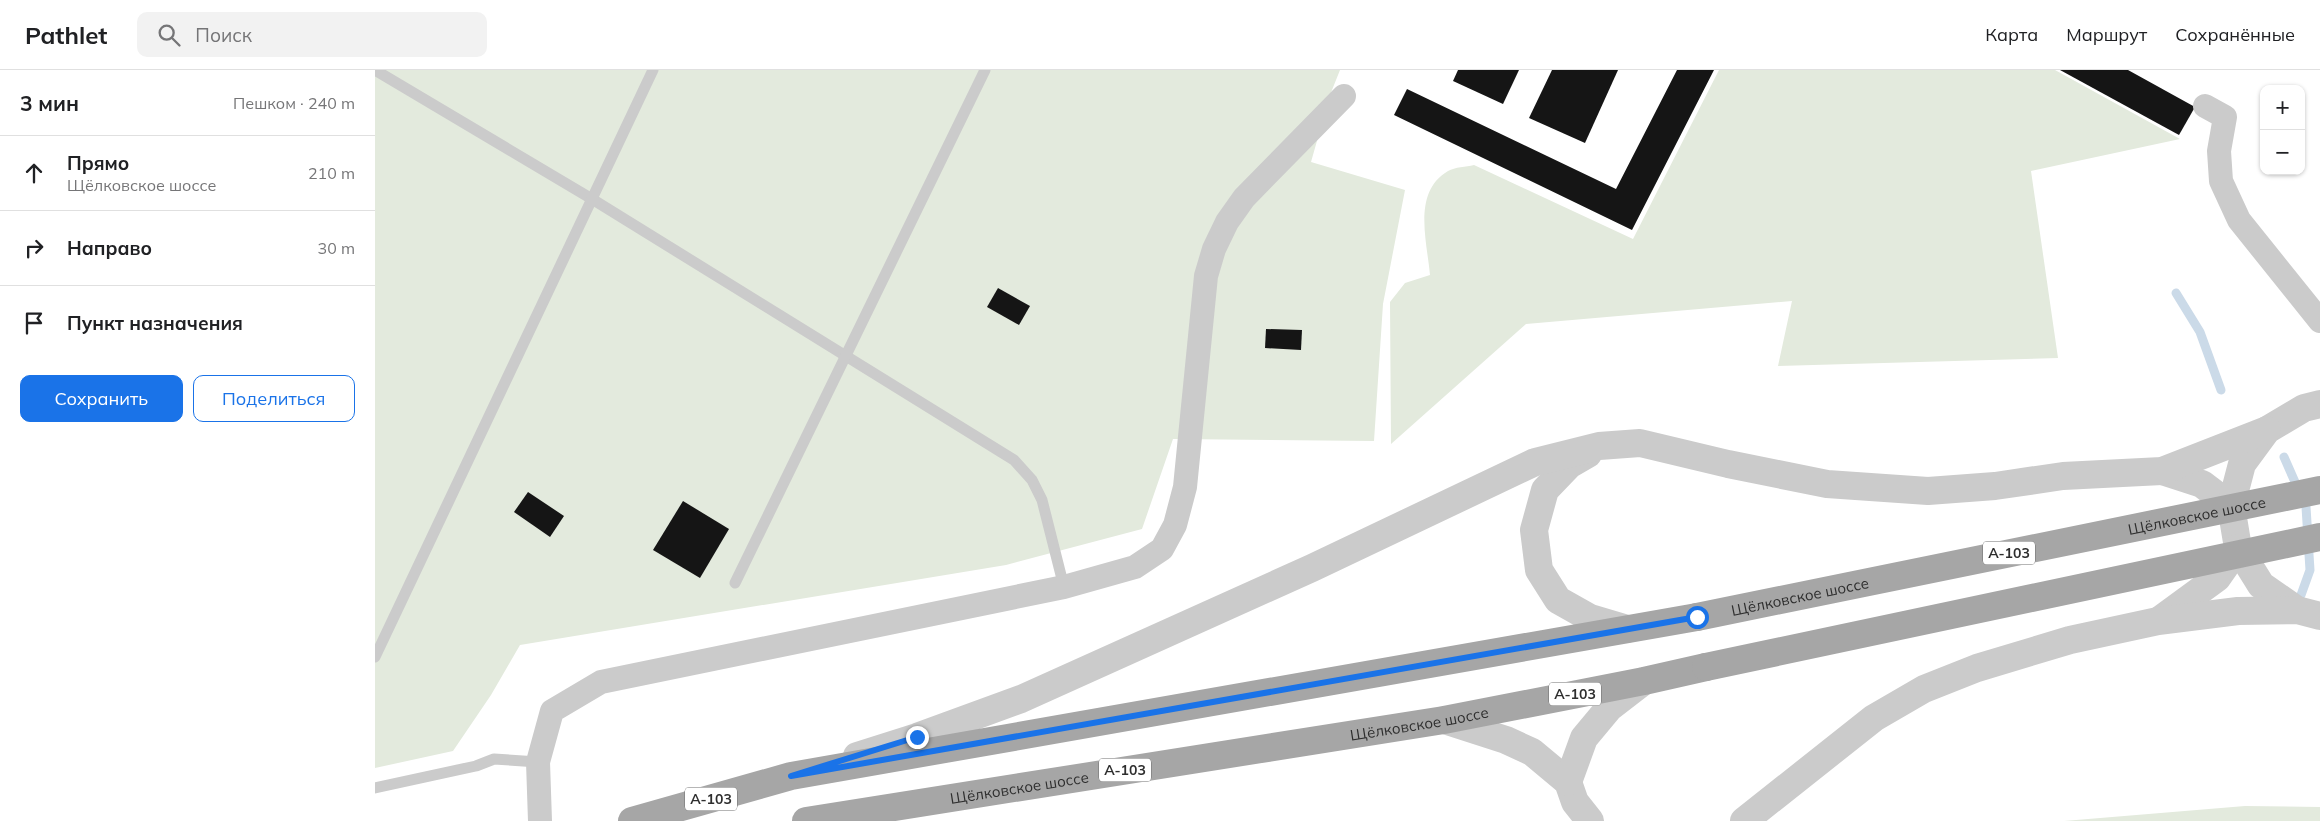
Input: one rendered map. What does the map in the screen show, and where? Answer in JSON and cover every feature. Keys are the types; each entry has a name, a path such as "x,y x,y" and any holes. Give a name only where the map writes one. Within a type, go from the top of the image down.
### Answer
{"main road":[{"name":"Щёлковское шоссе","path":"632,821 791,776 1697,617 2320,490"},
{"name":"Щёлковское шоссе","path":"807,821 1444,720 1644,681 1706,666 2320,537"}],"street":[{"path":"540,821 537,762 552,711 601,682 1064,587 1135,567 1162,549 1175,525 1185,487 1206,276 1214,249 1227,222 1244,198 1344,96"},
{"path":"2205,106 2225,117 2219,151 2221,181 2239,220 2320,321"},
{"path":"791,776 917,737 1021,699 1312,568 1535,462 1599,446 1640,443 1728,464 1827,484 1928,491 1995,486 2063,476 2162,471 2267,430 2304,408 2320,404"},
{"path":"2267,430 2242,464 2231,506 2238,548 2261,585 2308,613"},
{"path":"1599,446 1569,465 1545,490 1534,530 1539,570 1558,600 1590,618 1627,629"},
{"path":"2162,471 2201,484 2231,506"},
{"path":"2157,621 2217,578 2238,548"},
{"path":"1744,821 1874,718 1924,690 1977,668 2070,640 2157,621 2238,611 2308,613"},
{"path":"1568,782 1585,738 1609,708 1644,681"},
{"path":"1444,720 1506,740 1532,752 1568,782 1575,802 1590,821"}],"lane":[{"path":"375,70 592,199 1014,460 1032,480 1042,500 1064,587"},
{"path":"375,657 653,70"},
{"path":"735,584 985,70"},
{"path":"375,788 476,766 494,759 537,762"}],"shaded area":[{"path":"375,70 1340,70 1330,95 1311,162 1405,190 1383,304 1374,441 1173,439 1142,529 1006,565 520,645 491,695 453,751 375,768"},
{"path":"1719,70 2055,70 2180,139 2031,171 2058,358 1778,366 1792,301 1526,324 1391,444 1390,302 1405,283 1430,275 1424,218 1430,191 1437,180 1448,171 1474,165 1633,239"},
{"path":"2245,806 2320,807 2320,821 2064,821"}],"building":[{"path":"1458,70 1519,70 1503,104 1453,81"},
{"path":"1552,70 1618,70 1585,143 1529,118"},
{"path":"1677,70 1714,70 1632,230 1394,115 1407,89 1616,189"},
{"path":"2060,70 2128,70 2195,107 2179,135"},
{"path":"998,288 1030,306 1019,325 987,307"},
{"path":"1266,329 1302,330 1301,350 1265,348"},
{"path":"528,492 564,516 550,537 514,512"},
{"path":"683,501 729,529 700,578 653,550"}],"waterway":[{"path":"2176,293 2200,332 2221,390"},
{"path":"2284,457 2306,507 2310,570 2301,595"}],"route":[{"path":"917,737 791,776 1697,617"}]}
